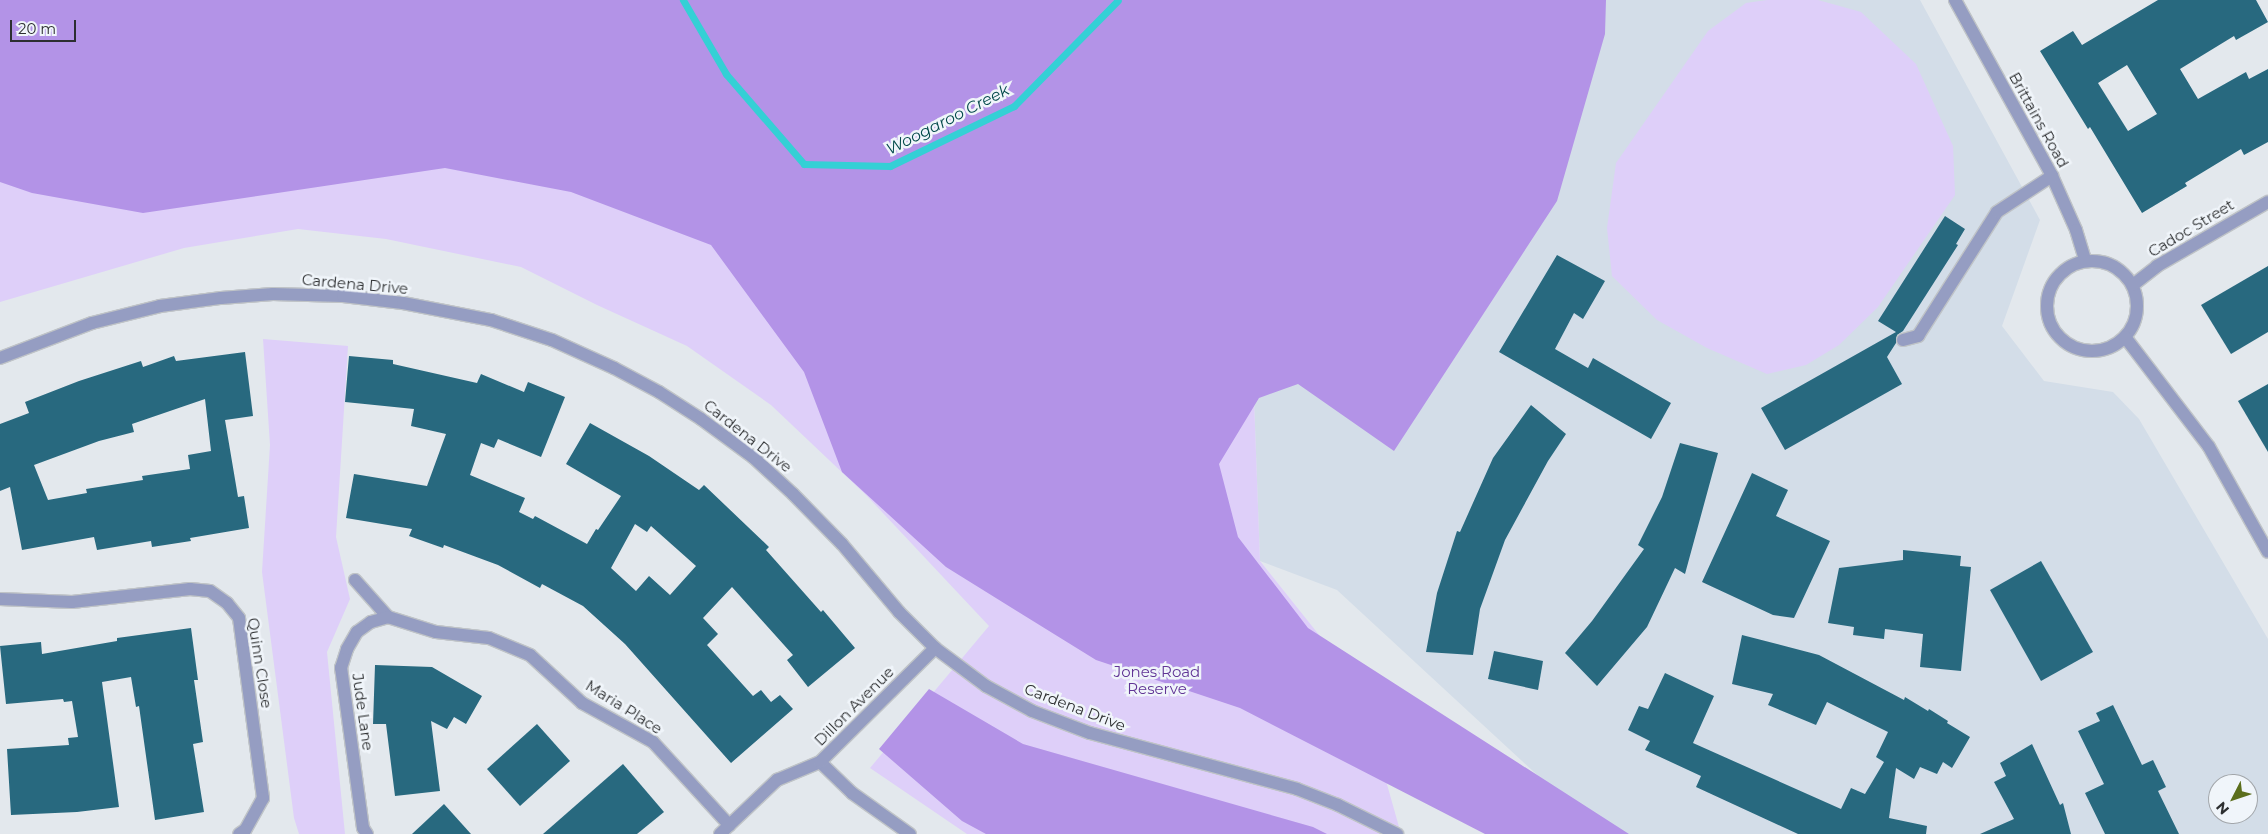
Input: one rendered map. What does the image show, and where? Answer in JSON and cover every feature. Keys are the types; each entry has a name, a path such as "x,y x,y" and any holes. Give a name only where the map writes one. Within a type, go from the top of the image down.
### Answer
{"street":[{"name":"Brittains Road","path":"1955,0 2052,176 2076,230 2085,260"},
{"path":"1903,340 1918,336 1997,212 2052,176"},
{"name":"Cadoc Street","path":"2133,286 2157,266 2268,202"},
{"path":"2085,260 2108,263 2122,272 2133,286 2137,299 2137,312 2133,326 2125,337 2114,346 2101,350 2087,351 2074,348 2062,340 2053,330 2047,316 2048,292 2062,271 2073,264 2085,260"},
{"name":"Cardena Drive","path":"0,358 92,323 160,306 221,298 273,294 343,296 402,303 491,320 552,340 614,368 659,392 702,419 753,457 793,494 842,544 899,612 935,648 986,686 1032,711 1107,738 1297,789 1354,812 1397,834"},
{"path":"2125,337 2209,447 2268,552"},
{"path":"355,580 388,617"},
{"name":"Quinn Close","path":"0,599 72,602 190,589 210,591 227,602 239,618 263,798 245,830 239,834"},
{"name":"Maria Place","path":"388,617 436,632 489,638 530,655 582,702 653,742 725,829"},
{"name":"Jude Lane","path":"367,834 363,828 341,668 347,649 357,632 371,622 388,617"},
{"name":"Dillon Avenue","path":"725,829 777,780 820,762 935,648"},
{"path":"820,762 852,793 910,834"}],"shaded area":[{"path":"1444,0 1920,0 2040,220 2002,326 2044,381 2113,392 2139,419 2268,639 2268,834 1601,834 1337,590 1260,561 1253,372"}],"green space":[{"name":"Jones Road Reserve","path":"0,0 1253,372 1260,561 1359,685 1401,834 967,834 870,768 989,626 867,496 771,405 687,346 597,305 521,267 386,239 298,229 184,248 0,302"},
{"name":"Jones Road Reserve","path":"0,0 1606,0 1605,34 1557,201 1394,451 1298,384 1259,398 1219,464 1238,537 1308,628 1629,834 1485,834 1240,708 1096,660 946,567 842,472 804,372 711,245 571,192 445,168 143,213 32,193 0,182"},
{"path":"1767,0 1818,0 1861,12 1916,64 1953,146 1955,195 1878,307 1839,345 1806,365 1767,374 1707,348 1657,320 1612,276 1607,228 1616,163 1708,31 1746,3"},
{"path":"263,339 348,346 336,537 350,599 327,652 345,834 299,834 294,818 262,572 270,445"},
{"path":"929,689 1023,744 1313,827 1327,834 986,834 962,821 879,749"}],"building":[{"path":"2158,0 2256,0 2268,22 2236,40 2234,36 2180,69 2198,99 2246,72 2249,79 2268,69 2268,142 2244,155 2241,149 2185,183 2187,186 2142,213 2090,127 2088,129 2040,51 2073,31 2082,45","holes":["2127,65 2157,114 2128,131 2098,83"]},
{"path":"1945,216 1965,229 1956,244 1958,245 1903,331 1897,335 1896,343 1887,357 1902,384 1785,450 1761,408 1896,332 1878,321"},
{"path":"1557,255 1605,281 1583,319 1574,313 1555,349 1588,368 1593,358 1671,403 1651,439 1499,352"},
{"path":"2268,266 2268,332 2231,354 2201,305"},
{"path":"245,352 253,416 225,420 238,497 244,496 249,528 190,538 191,541 152,547 151,541 97,550 94,537 22,550 10,487 0,491 0,424 29,413 25,402 79,381 141,361 143,367 174,356 176,361","holes":["205,399 211,451 188,455 190,469 142,476 143,480 86,489 87,493 48,500 34,465 99,441 134,432 132,424"]},
{"path":"349,356 393,360 393,364 477,383 481,374 524,392 528,382 565,397 541,457 498,439 494,448 481,443 470,475 525,498 519,512 533,519 535,516 587,544 621,496 566,464 590,423 649,456 699,490 704,485 769,547 766,550 821,612 823,610 855,648 808,687 787,660 793,655 732,587 703,618 718,634 707,645 753,696 761,690 771,702 780,695 793,709 731,763 625,644 583,606 542,584 540,588 498,565 444,545 443,548 409,536 412,529 346,518 354,474 427,486 446,434 411,426 414,409 345,402","holes":["635,524 647,532 651,526 696,566 670,595 649,576 636,591 611,568"]},
{"path":"2268,384 2268,452 2238,401"},
{"path":"1531,405 1566,434 1548,461 1505,540 1480,609 1473,655 1426,652 1437,593 1457,531 1460,532 1493,458"},
{"path":"1680,443 1718,453 1685,574 1675,568 1647,627 1597,686 1565,653 1592,621 1644,549 1638,545 1662,497"},
{"path":"1752,473 1788,490 1776,516 1830,541 1794,618 1773,615 1702,582"},
{"path":"1903,550 1961,556 1960,566 1971,567 1961,671 1920,667 1923,634 1885,629 1884,639 1853,635 1854,627 1828,623 1839,568 1903,560"},
{"path":"2041,561 2093,652 2041,681 1990,590"},
{"path":"191,628 198,680 194,680 203,742 193,744 204,812 155,820 139,706 136,707 131,677 102,682 119,807 77,812 11,815 7,749 69,745 68,738 78,737 72,701 64,702 63,699 6,704 0,646 41,642 42,654 117,641 117,638"},
{"path":"1742,635 1819,655 1904,700 1905,697 1928,711 1929,709 1970,737 1952,768 1943,762 1937,774 1920,767 1914,779 1896,768 1889,818 1927,826 1926,834 1798,834 1696,787 1701,776 1645,750 1650,741 1628,730 1639,706 1648,709 1665,673 1714,696 1693,743 1841,809 1851,788 1865,794 1884,762 1876,757 1888,732 1827,702 1816,725 1768,705 1773,694 1732,684"},
{"path":"1494,651 1543,661 1538,690 1488,679"},
{"path":"375,665 432,667 482,696 466,724 454,717 447,729 431,721 440,791 395,796 386,724 373,724"},
{"path":"2113,705 2142,765 2153,760 2166,787 2158,791 2179,834 2105,834 2085,793 2104,784 2078,731 2100,721 2096,713"},
{"path":"537,724 570,761 520,806 487,769"},
{"path":"2032,744 2060,805 2063,803 2071,834 1980,834 2014,819 1994,782 2006,776 2000,763"},
{"path":"623,764 664,812 637,834 543,834"},
{"path":"444,804 471,834 412,834"}],"waterway":[{"name":"Woogaroo Creek","path":"683,0 726,74 804,164 890,166 1014,106 1118,0"}]}
